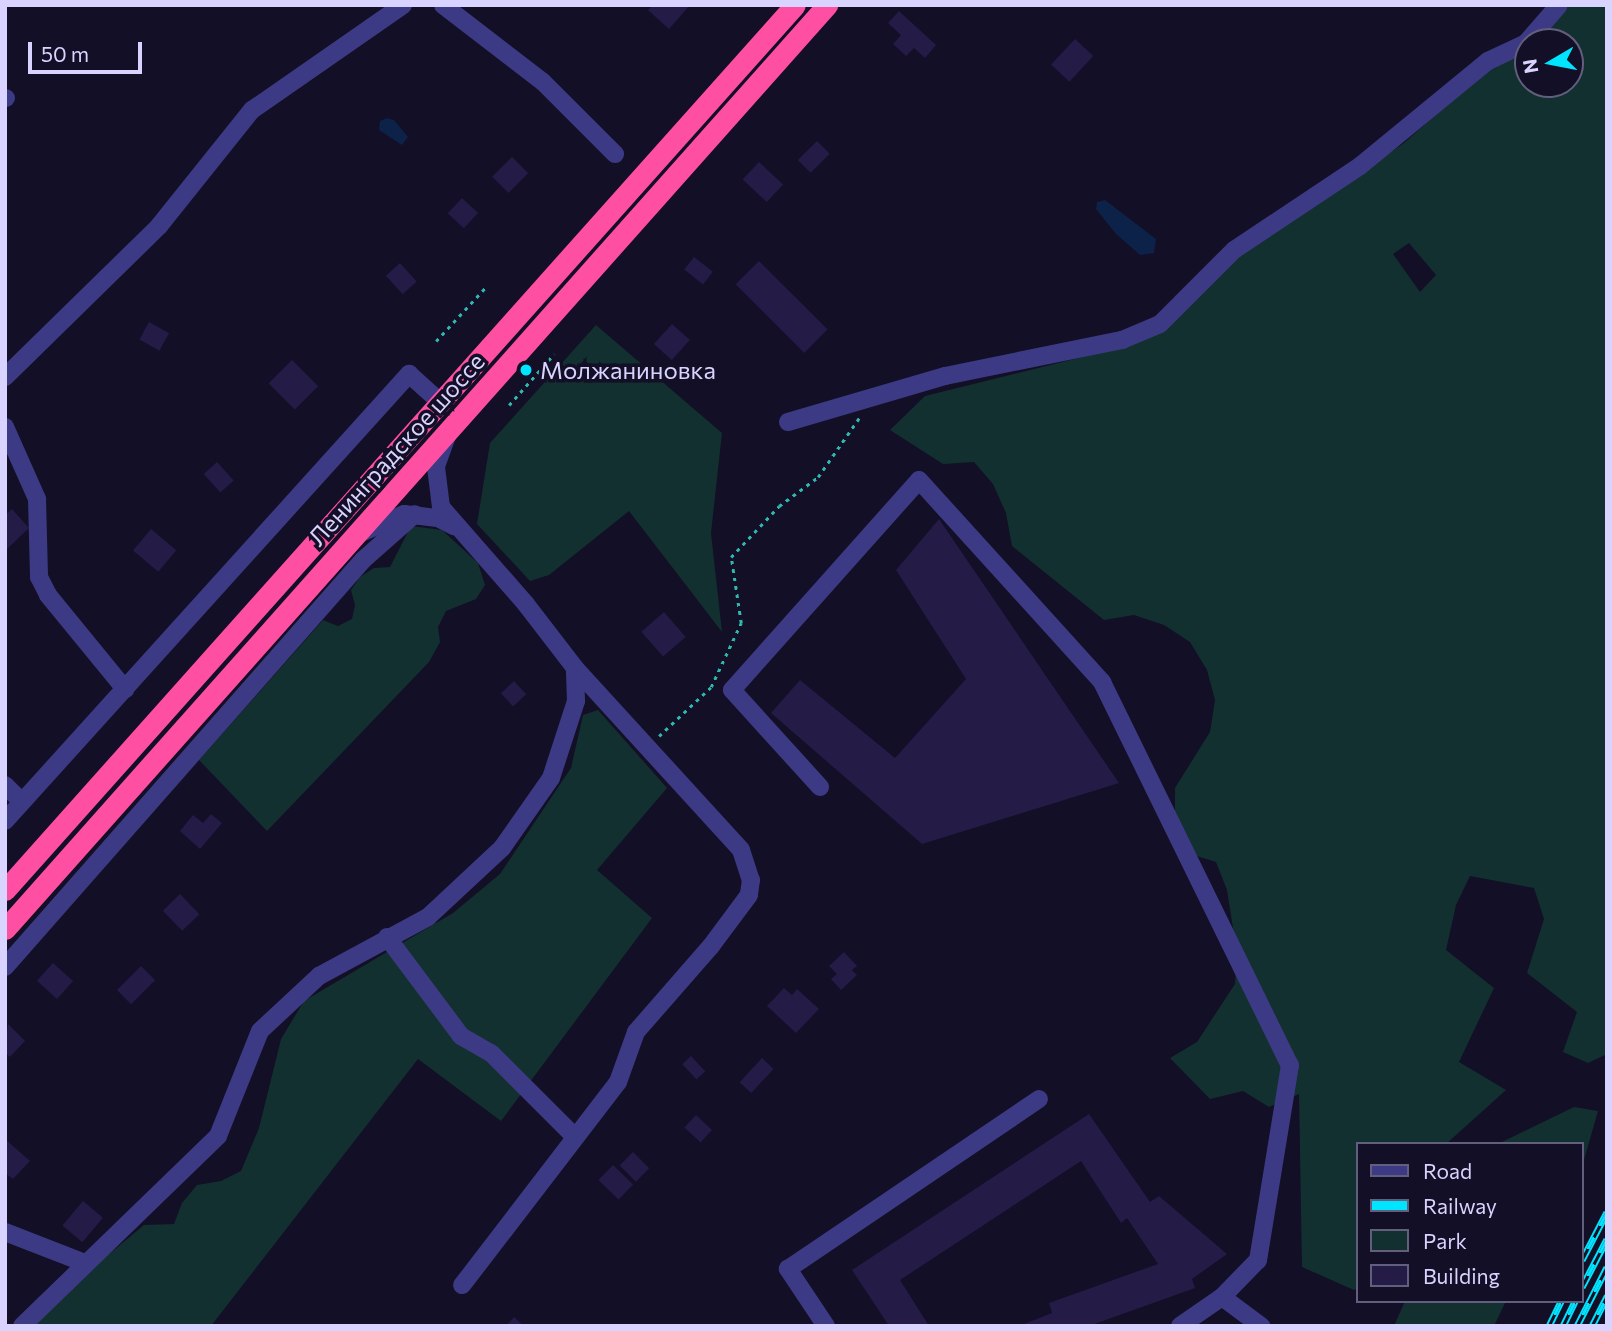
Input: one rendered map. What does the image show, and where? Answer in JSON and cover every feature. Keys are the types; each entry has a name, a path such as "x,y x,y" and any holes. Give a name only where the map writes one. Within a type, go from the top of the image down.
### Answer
{"highway":[{"name":"Ленинградское шоссе","path":"5,890 795,5"},
{"name":"Ленинградское шоссе","path":"5,929 827,5"}],"street":[{"path":"5,377 159,226 253,110 403,5"},
{"path":"443,5 543,82 615,154"},
{"path":"788,422 945,376 1122,340 1160,324 1234,250 1360,166 1488,61 1526,43 1559,5"},
{"path":"5,821 410,374 439,401"},
{"path":"5,427 37,499 39,577 48,595 125,689"},
{"path":"451,427 436,477 441,508 454,526 525,603 575,668 649,745 741,850 749,865 749,895 636,1032 618,1082 462,1285"},
{"path":"820,787 732,690 919,480 1102,682 1290,1065 1258,1260 1222,1297 1180,1326"},
{"path":"347,544 381,521 415,514 454,526"},
{"path":"5,967 363,560 415,514"},
{"path":"22,1326 218,1136 260,1031 318,976 428,917 502,848 551,778 576,701 575,668"},
{"path":"5,785 22,802"},
{"path":"387,937 461,1036 491,1053 575,1137"},
{"path":"826,1326 788,1269 1039,1098"},
{"path":"5,1232 85,1263"},
{"path":"1222,1297 1261,1326"}],"path":[{"path":"436,341 485,288"},
{"path":"509,405 554,354"},
{"path":"649,745 711,687 741,623 731,557 779,506 818,477 874,398"}],"green space":[{"path":"1570,5 1607,5 1607,1054 1588,1063 1563,1052 1577,1012 1527,973 1544,919 1534,888 1470,876 1456,905 1446,950 1494,988 1459,1062 1506,1090 1448,1142 1356,1142 1354,1290 1302,1267 1299,1094 1269,1107 1243,1091 1210,1099 1170,1058 1197,1042 1235,984 1237,953 1227,890 1216,862 1187,853 1175,822 1175,788 1210,732 1215,700 1207,670 1190,642 1164,625 1134,615 1104,620 1012,546 1006,513 993,484 974,462 943,464 890,430 925,396 1131,345 1222,268 1404,143 1484,72 1514,57 1514,98 1584,98 1584,28 1549,28","holes":["1409,243 1436,275 1420,292 1393,254"]},
{"path":"596,325 722,433 711,533 722,632 629,511 549,575 530,581 477,524 490,443"},
{"path":"411,526 442,530 478,563 485,585 476,599 446,611 438,627 440,642 429,662 267,831 199,760 323,620 338,626 352,619 355,605 351,590 360,577 374,568 390,567"},
{"path":"598,710 667,788 597,870 652,918 501,1121 418,1059 211,1326 31,1326 67,1289 144,1225 174,1224 182,1203 197,1185 221,1181 241,1171 259,1128 281,1039 304,1001 453,913 500,874 571,768 583,715"},
{"path":"1574,1107 1598,1111 1584,1160 1584,1142 1502,1142"},
{"path":"1404,1303 1505,1303 1494,1326 1394,1326"}],"water":[{"path":"387,118 394,120 408,137 402,145 379,130 380,121"},
{"path":"1105,200 1156,239 1154,253 1140,255 1116,234 1096,209 1097,202"}],"building":[{"path":"653,5 690,5 669,29 648,10"},
{"path":"899,11 936,45 925,58 914,48 906,56 893,44 901,35 888,23"},
{"path":"1075,39 1093,56 1069,82 1051,65"},
{"path":"817,141 830,154 811,173 798,160"},
{"path":"512,157 528,173 508,193 492,177"},
{"path":"759,162 783,185 767,202 743,180"},
{"path":"462,198 478,213 464,228 448,213"},
{"path":"694,257 713,272 703,284 684,270"},
{"path":"759,261 828,330 804,353 736,284"},
{"path":"400,263 417,282 403,294 386,276"},
{"path":"149,322 169,333 159,351 139,339"},
{"path":"672,324 690,340 672,360 654,344"},
{"path":"292,360 318,386 295,409 269,383"},
{"path":"217,462 234,481 220,493 204,474"},
{"path":"12,509 29,528 5,551 5,515"},
{"path":"939,519 1119,783 922,844 771,713 800,680 895,758 966,679 896,570"},
{"path":"151,529 176,550 158,572 133,550"},
{"path":"664,612 686,637 663,657 641,632"},
{"path":"514,681 526,694 513,706 501,693"},
{"path":"211,814 222,823 200,849 180,831 193,815 203,823"},
{"path":"180,894 199,914 182,931 163,911"},
{"path":"844,952 857,966 852,970 857,975 841,990 831,979 837,974 829,966"},
{"path":"53,963 73,981 57,999 37,981"},
{"path":"141,966 155,980 131,1004 117,990"},
{"path":"784,988 792,995 797,989 819,1009 796,1033 767,1006"},
{"path":"8,1024 25,1041 10,1057 5,1053"},
{"path":"691,1056 705,1071 697,1080 682,1064"},
{"path":"762,1058 774,1069 751,1093 739,1082"},
{"path":"1089,1114 1150,1202 1159,1196 1227,1254 1192,1279 1195,1288 1089,1326 1019,1326 1052,1313 1049,1303 1158,1264 1127,1218 1121,1223 1081,1161 900,1280 929,1326 889,1326 852,1270"},
{"path":"696,1115 712,1130 700,1142 684,1127"},
{"path":"5,1139 30,1161 13,1179 5,1173"},
{"path":"633,1152 649,1168 636,1182 620,1165"},
{"path":"613,1165 633,1184 619,1200 598,1180"},
{"path":"83,1201 103,1218 82,1242 62,1226"},
{"path":"514,1317 524,1326 506,1326"}],"railway":[{"path":"1584,1256 1607,1212"},
{"path":"1584,1283 1607,1239"},
{"path":"1577,1326 1607,1267"},
{"path":"1592,1326 1607,1296"},
{"path":"1549,1326 1560,1303"},
{"path":"1563,1326 1574,1303"}],"place":[{"name":"Молжаниновка","path":"526,370"}]}
